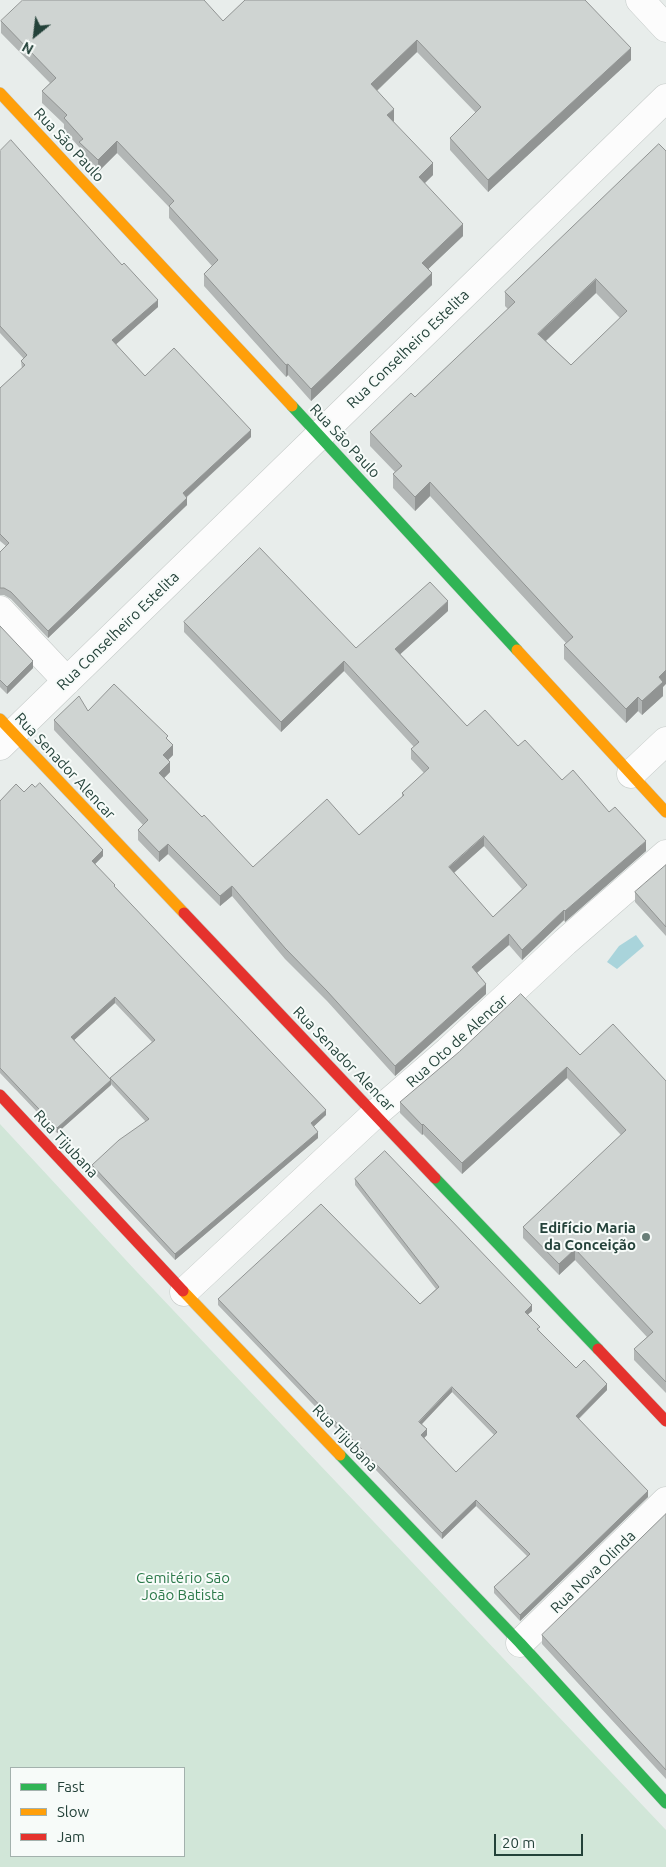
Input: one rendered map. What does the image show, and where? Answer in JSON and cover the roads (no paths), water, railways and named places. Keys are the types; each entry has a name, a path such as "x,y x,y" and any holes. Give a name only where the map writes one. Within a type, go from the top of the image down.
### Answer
{"street":[{"path":"640,0 666,28"},
{"name":"Rua São Paulo","path":"0,93 319,435 666,812"},
{"name":"Rua Conselheiro Estelita","path":"4,732 67,681 666,98"},
{"path":"0,610 67,681"},
{"name":"Rua Senador Alencar","path":"4,732 375,1114 666,1421"},
{"path":"630,774 666,741"},
{"name":"Rua Oto de Alencar","path":"184,1292 375,1114 448,1052 565,942 666,854"},
{"name":"Rua Tijubana","path":"0,1095 184,1292 520,1643 666,1803"},
{"name":"Rua Nova Olinda","path":"520,1643 666,1501"}],"water":[{"path":"636,935 644,946 617,969 607,962 619,946"}],"place":[{"name":"Edifício Maria da Conceição","path":"646,1237"}],"park label":[{"name":"Cemitério São João Batista","path":"183,1586"}]}
